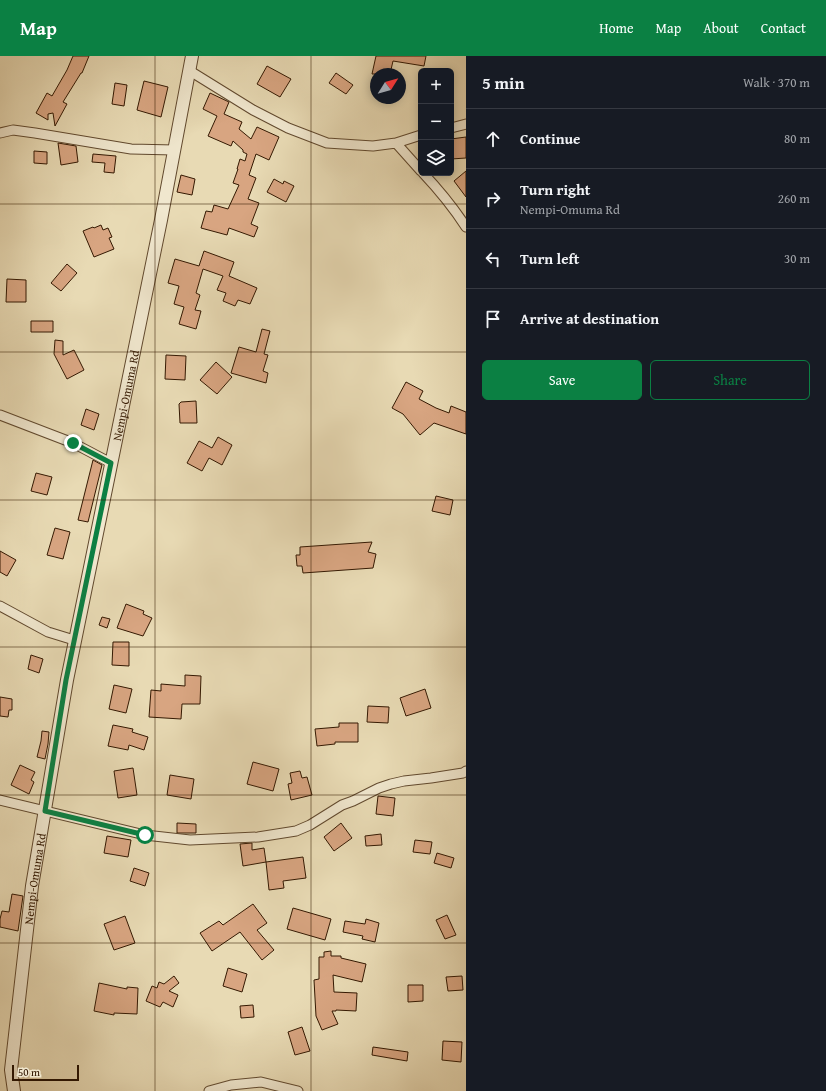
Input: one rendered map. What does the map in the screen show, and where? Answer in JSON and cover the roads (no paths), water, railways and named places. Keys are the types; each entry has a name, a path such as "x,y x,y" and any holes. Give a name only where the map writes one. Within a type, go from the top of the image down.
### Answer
{"street":[{"name":"Nempi-Omuma Rd","path":"14,1091 11,1070 32,886 66,680 161,220 192,56"},
{"path":"190,71 254,110 288,128 327,143 373,146 396,143 418,137"},
{"path":"454,127 466,124"},
{"path":"0,133 13,130 131,148 174,150"},
{"path":"396,143 418,168"},
{"path":"426,176 458,214 466,227"},
{"path":"0,415 73,443 111,463"},
{"path":"0,606 48,632 74,640"},
{"path":"0,800 145,835 190,840 258,837 300,829 310,825 342,805 391,784 463,773 466,771"},
{"path":"209,1091 231,1085 261,1082 298,1091"}]}
